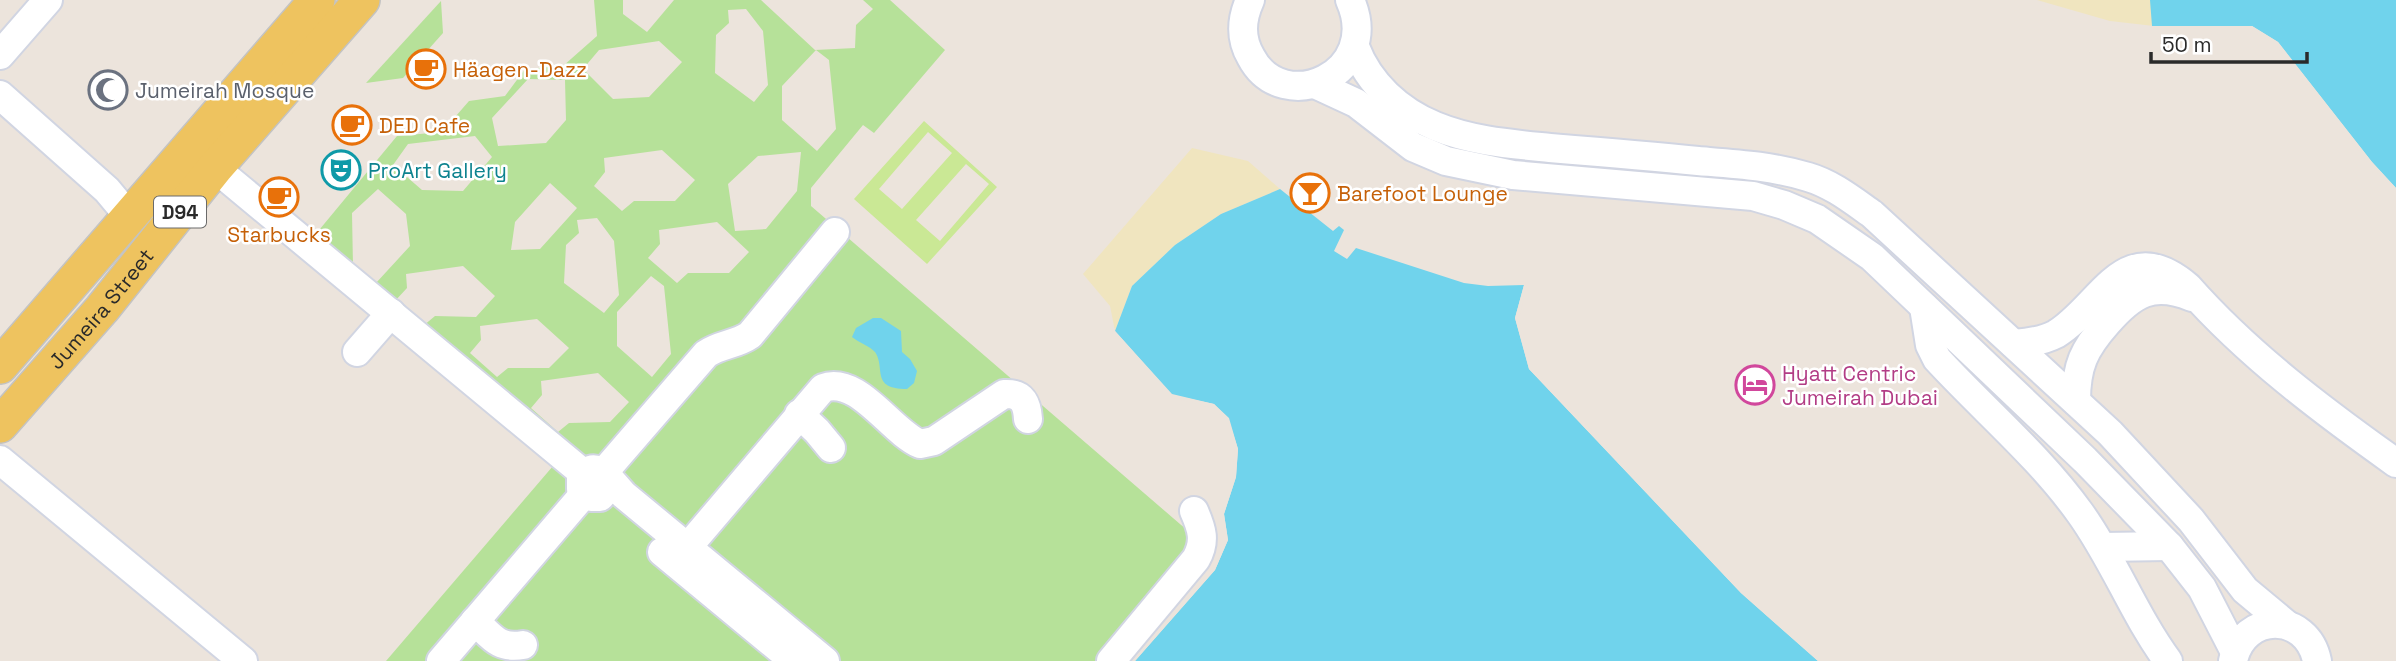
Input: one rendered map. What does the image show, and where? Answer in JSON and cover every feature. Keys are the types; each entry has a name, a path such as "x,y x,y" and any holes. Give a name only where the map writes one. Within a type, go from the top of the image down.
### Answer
{"main road":[{"name":"Jumeira Street","path":"0,366 317,0"},
{"name":"Jumeira Street","path":"0,425 102,310 215,168 362,0"}],"street":[{"path":"0,55 48,0"},
{"path":"1222,0 1242,30 1250,55 1266,74 1281,82 1298,85 1315,84 1339,70 1355,47 1358,23 1350,0"},
{"path":"1242,30 1244,13 1250,0"},
{"path":"1355,47 1373,82 1394,101 1412,115 1461,135 1516,145 1765,167 1824,183 1872,214 2110,433 2191,520 2245,590 2304,636 2315,652 2316,661"},
{"path":"1315,84 1356,103 1413,147 1464,167 1513,175 1753,196 1817,219 1872,257 2085,460 2169,546 2202,588 2234,656"},
{"path":"0,95 107,190 122,208 126,219"},
{"path":"215,168 595,483 625,495 682,555 794,661"},
{"path":"441,661 706,354 750,335 835,232"},
{"path":"2014,344 2030,343 2054,335 2114,278 2129,270 2161,270 2176,276 2270,366 2345,428 2396,463"},
{"path":"2076,401 2078,369 2083,354 2091,341 2127,301 2151,290 2165,289 2200,300"},
{"path":"1924,307 1930,345 1937,359 2054,479 2104,547 2149,632 2168,661"},
{"path":"357,352 391,313"},
{"path":"682,555 823,388 840,385 849,388 920,444 934,441 1004,394 1014,394 1027,404 1028,419"},
{"path":"799,414 817,430 831,448"},
{"path":"0,460 243,661"},
{"path":"1111,661 1196,559 1203,541 1202,530 1194,511"},
{"path":"2104,547 2169,546"},
{"path":"682,555 825,661"},
{"path":"475,621 502,645 523,645"},
{"path":"2234,656 2247,634 2255,628 2287,625"}],"green space":[{"path":"594,0 623,0 623,14 647,32 674,0 761,0 815,50 855,48 856,25 873,9 863,0 890,0 945,50 874,133 863,125 811,188 811,206 1202,543 1112,661 386,661 553,466 563,475 580,458 310,241 397,136 442,132 469,101 505,96 525,69 563,66 597,36","holes":["746,9 763,31 768,85 754,102 715,73 716,35 729,23 728,10","659,41 682,62 649,97 613,99 583,69 599,50","816,50 829,60 836,129 817,151 782,120 782,86","528,79 565,80 566,120 546,143 498,146 492,118","475,136 492,157 463,191 422,190 393,165 408,144","662,150 695,180 675,201 634,201 622,211 594,186 605,172 604,158","801,152 797,191 766,229 735,231 728,184 758,156","550,183 577,208 540,249 511,250 515,222","378,189 406,214 410,246 376,283 353,266 352,213","597,218 614,241 619,295 604,313 564,283 566,245 579,233 577,220","717,222 749,252 729,273 688,273 677,283 648,258 660,244 659,230","463,266 495,296 476,317 435,316 423,326 395,301 407,288 406,274","651,276 664,286 671,354 652,377 617,346 617,312","537,319 569,348 549,368 508,368 497,377 470,353 481,340 480,326","598,373 629,402 610,422 569,423 558,432 531,408 542,395 541,381"]},
{"path":"441,1 443,33 403,78 366,83"},
{"path":"924,121 997,187 927,264 854,199","holes":["928,132 952,153 902,209 879,189","966,164 989,184 940,241 916,220"]}],"sand":[{"path":"2037,0 2151,0 2154,26 2110,21"},
{"path":"1192,148 1248,161 1280,189 1221,214 1175,245 1132,286 1115,331 1110,306 1083,274"}],"water":[{"path":"2150,0 2396,0 2396,188 2372,162 2278,42 2252,26 2152,26"},
{"path":"1280,189 1333,231 1339,226 1344,230 1334,251 1347,259 1356,248 1464,283 1488,286 1524,285 1515,318 1529,369 1741,593 1818,661 1135,661 1215,570 1228,540 1224,514 1236,477 1238,449 1228,418 1214,404 1172,395 1115,331 1132,286 1175,245 1221,214"},
{"path":"873,318 881,318 901,331 902,352 917,371 914,383 907,389 895,388 884,382 875,352 852,337 856,328"}],"pier":[{"path":"2149,26 2252,26 2278,42 2372,162 2396,188 2396,192 2369,164 2275,45 2251,30 2154,30"},
{"path":"1524,281 1527,285 1519,318 1532,367 1743,591 1822,661 1818,661 1741,593 1529,369 1515,318 1524,285 1488,283"},
{"path":"1113,324 1115,331 1172,394 1214,404 1229,418 1238,449 1236,477 1224,514 1228,540 1215,570 1135,661 1131,661 1212,568 1224,539 1220,514 1232,476 1235,449 1226,420 1212,408 1170,397 1112,333"}],"place":[{"name":"Häagen-Dazz","path":"426,69"},
{"name":"Jumeirah Mosque","path":"108,90"},
{"name":"DED Cafe","path":"352,125"},
{"name":"ProArt Gallery","path":"341,170"},
{"name":"Barefoot Lounge","path":"1310,193"},
{"name":"Starbucks","path":"279,197"},
{"name":"Hyatt Centric Jumeirah Dubai","path":"1755,385"}]}
